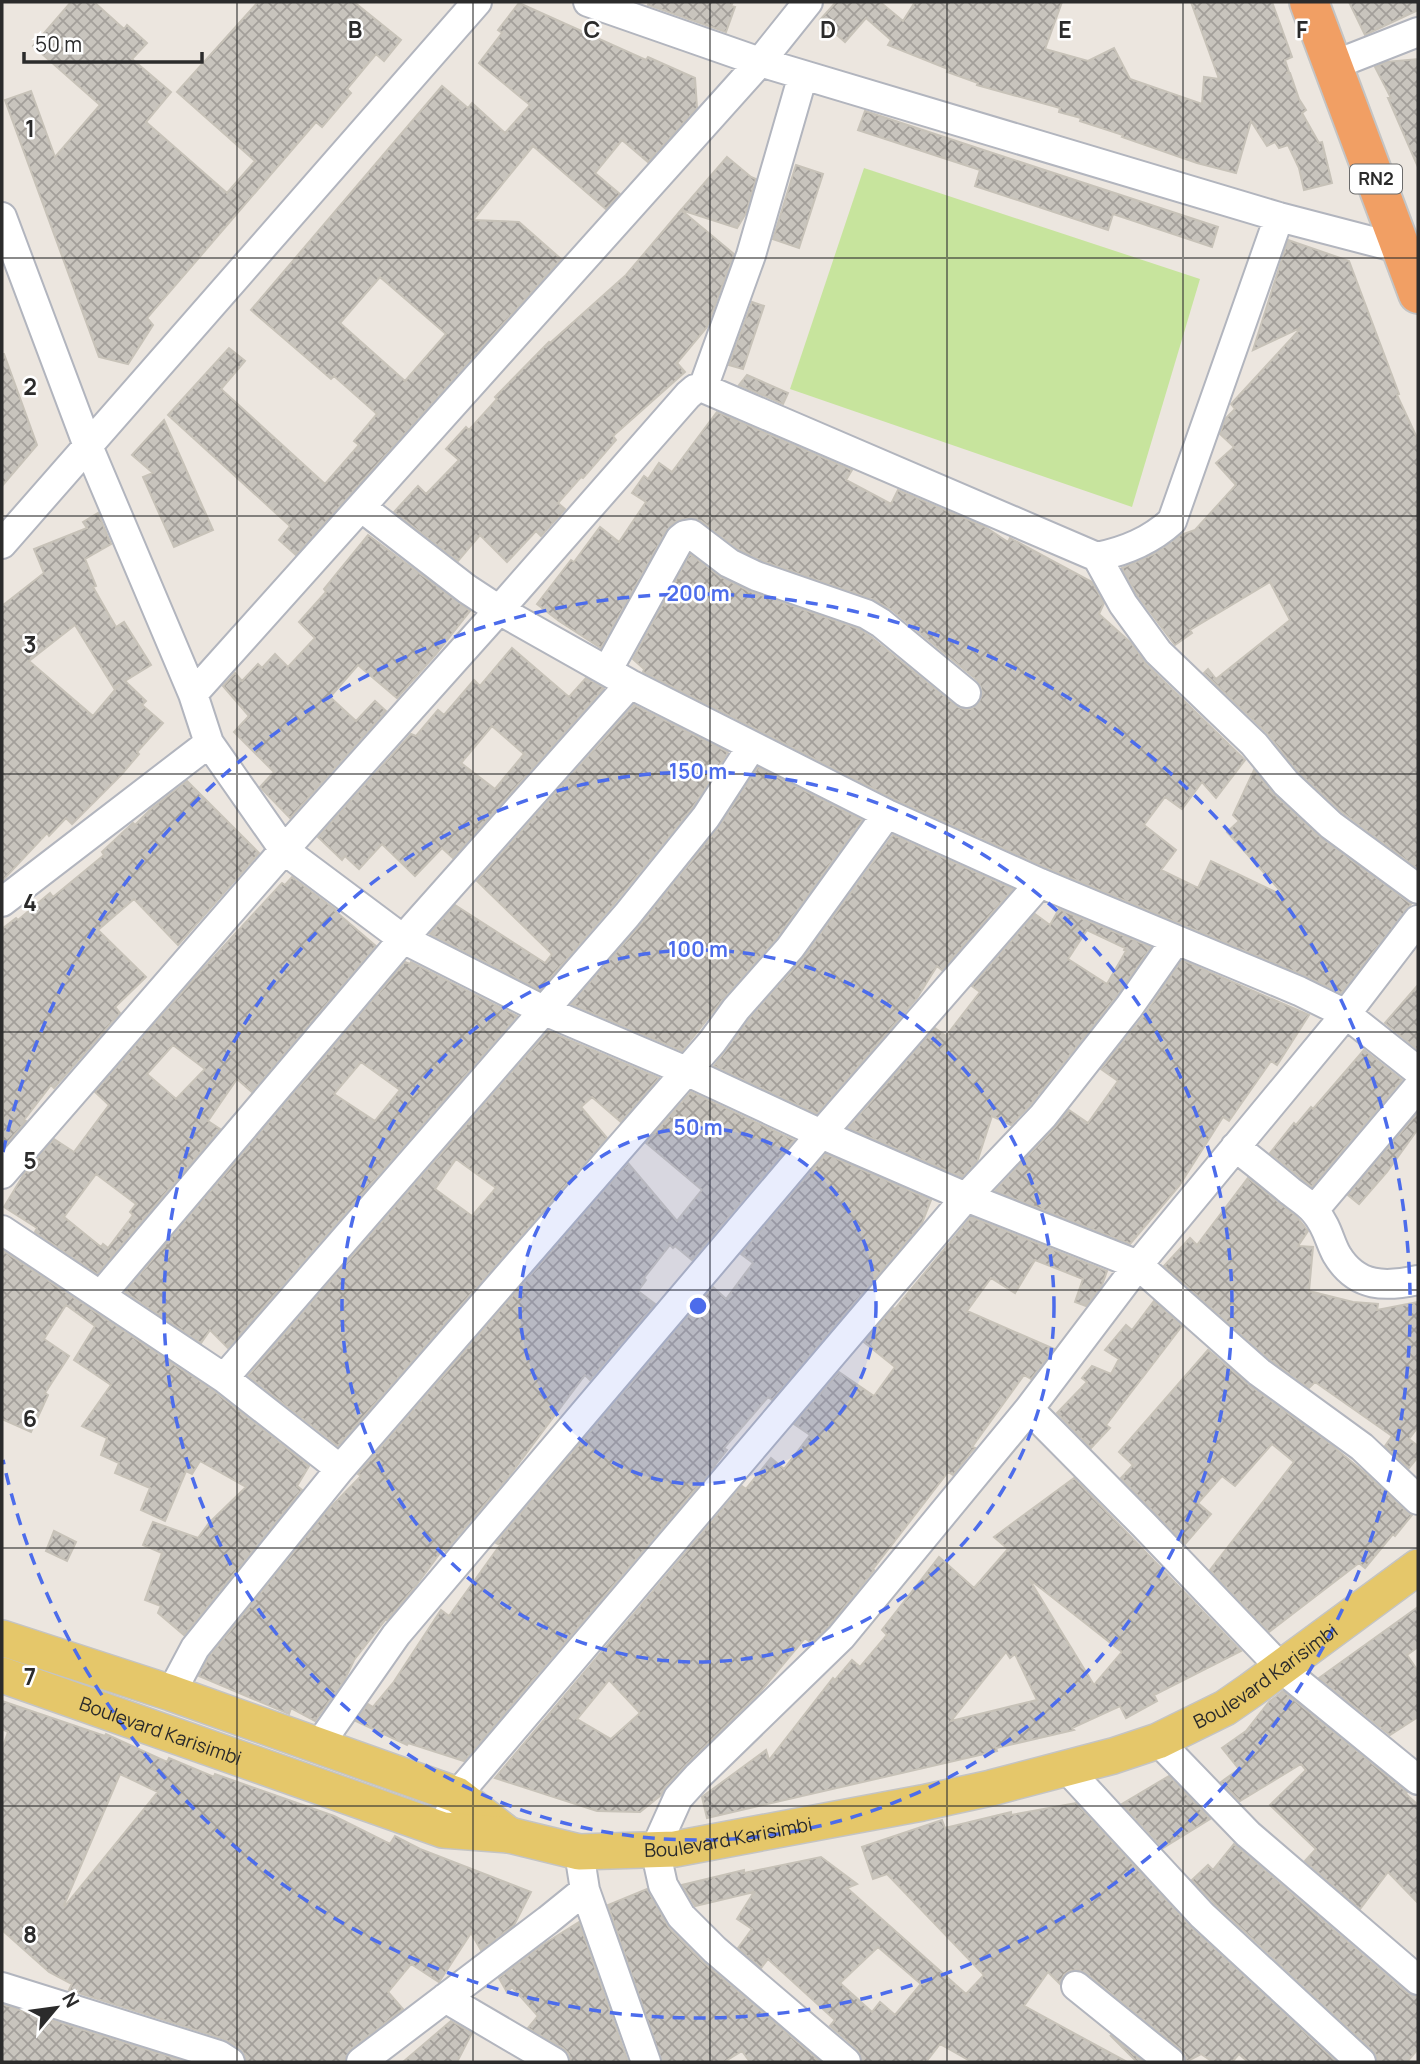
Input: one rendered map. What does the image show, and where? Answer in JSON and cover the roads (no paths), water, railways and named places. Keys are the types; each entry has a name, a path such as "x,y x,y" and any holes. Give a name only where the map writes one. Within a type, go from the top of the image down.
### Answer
{"highway":[{"name":"RN2","path":"1309,2 1418,294"}],"main road":[{"name":"Boulevard Karisimbi","path":"2,1675 443,1830 509,1835 579,1852 675,1849 991,1788 1158,1741 1225,1708 1282,1669 1418,1567"},
{"path":"2,1638 171,1693 457,1795 509,1835"}],"street":[{"path":"2,544 477,2"},
{"path":"588,2 760,62 1279,217 1402,250"},
{"path":"193,694 760,62 808,2"},
{"path":"1334,65 1418,32"},
{"path":"703,388 751,255 803,75"},
{"path":"2,217 88,446 193,694 209,743 284,850 403,939 545,1010 966,1197 1139,1265 1259,1372 1362,1447 1418,1500"},
{"path":"2,1174 284,850 695,389 703,388 1097,557 1119,552 1158,534 1172,521 1279,217"},
{"path":"361,507 467,589 618,678 887,814 1040,883 1271,978 1346,1014 1418,1071"},
{"path":"101,1295 403,939 618,678 680,539 685,535 691,534 729,563 756,576 866,614 881,623 966,693"},
{"path":"1097,557 1123,604 1158,652 1254,744 1286,783 1331,825 1418,889"},
{"path":"2,902 209,743"},
{"path":"224,1378 627,915 706,817 752,746"},
{"path":"171,1693 195,1648 340,1469 712,1042 736,1009 790,948 887,814"},
{"path":"319,1745 396,1635 821,1134 1040,883"},
{"path":"846,2062 715,1950 681,1916 663,1885 655,1849 678,1798 841,1637 1029,1409 1139,1265 1346,1014 1418,920"},
{"path":"443,1830 457,1795 966,1197 1043,1116 1129,1007 1176,940"},
{"path":"1314,1210 1418,1087"},
{"path":"1235,1147 1314,1210 1326,1227 1337,1255 1350,1271 1377,1285 1398,1285 1418,1280"},
{"path":"2,1230 224,1378 340,1469"},
{"path":"1029,1409 1282,1669 1418,1780"},
{"path":"1158,1741 1248,1833 1418,1980"},
{"path":"1066,1769 1202,1915 1361,2062"},
{"path":"579,1852 585,1890 646,2062"},
{"path":"361,2062 585,1890"},
{"path":"1076,1986 1170,2062"},
{"path":"2,1987 219,2055 230,2062"},
{"path":"445,1998 554,2062"}]}
